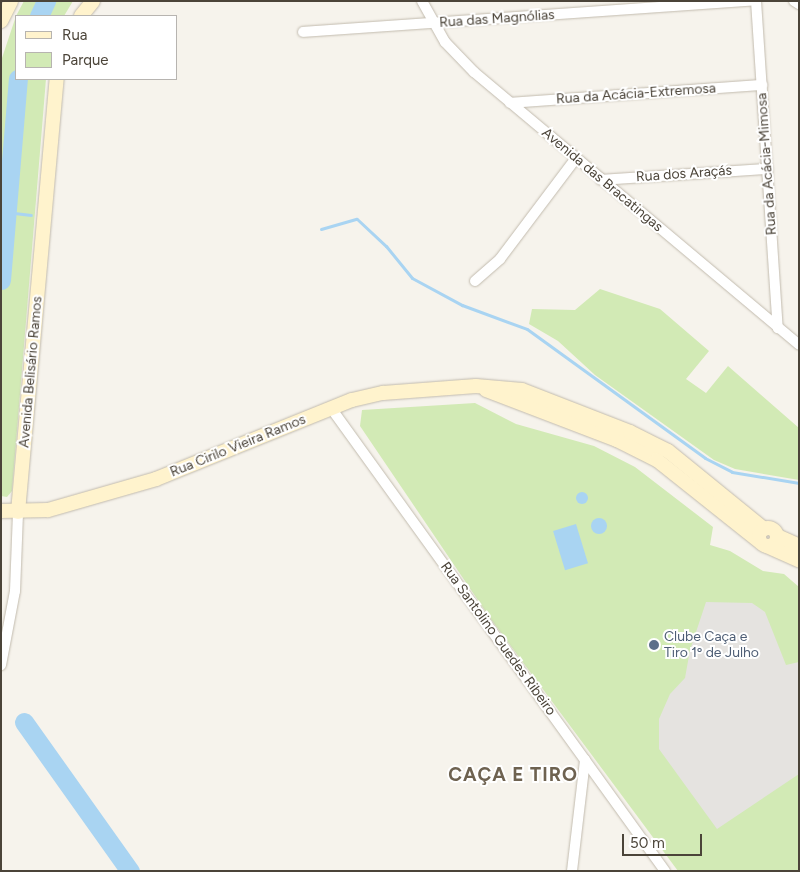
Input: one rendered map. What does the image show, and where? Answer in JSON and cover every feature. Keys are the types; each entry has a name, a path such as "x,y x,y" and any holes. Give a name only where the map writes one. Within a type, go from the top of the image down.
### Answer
{"main road":[{"path":"1,21 12,1"},
{"path":"82,15 93,1"},
{"name":"Avenida Belisário Ramos","path":"8,512 57,80"},
{"name":"Rua Cirilo Vieira Ramos","path":"8,512 58,508 156,480 331,408 383,394 476,386 651,457 799,560"},
{"name":"Rua Cirilo Vieira Ramos","path":"767,538 799,546"}],"street":[{"name":"Avenida das Bracatingas","path":"422,1 432,23 458,57 510,104 799,345"},
{"name":"Rua das Magnólias","path":"303,32 751,1"},
{"name":"Rua da Acácia-Mimosa","path":"756,1 778,328"},
{"path":"794,1 799,4"},
{"name":"Rua da Acácia-Extremosa","path":"510,104 762,85"},
{"path":"475,281 500,259 576,158"},
{"name":"Rua dos Araçás","path":"602,180 768,169"},
{"name":"Rua Santolino Guedes Ribeiro","path":"331,408 665,871"},
{"name":"Avenida Belisário Ramos","path":"1,665 15,591 8,512"},
{"path":"572,871 585,760"}],"green space":[{"path":"24,1 73,1 65,15 17,15"},
{"path":"15,19 15,80 46,80 12,491 7,497 1,496 1,61"},
{"path":"600,289 660,309 709,351 686,379 706,393 728,366 799,428 799,480 735,469 714,460 595,375 558,341 529,324 532,309 575,310"},
{"name":"Clube Caça e Tiro 1º de Julho","path":"475,403 516,424 594,446 635,467 713,527 710,545 730,551 763,571 784,574 799,587 799,871 678,871 490,618 360,426 362,410"}],"shaded area":[{"path":"706,602 752,603 765,612 786,665 799,662 799,774 717,829 659,749 659,719 670,694 685,678 690,650"}],"water":[{"path":"580,492 584,492 588,498 584,504 580,504 576,500 576,496"},
{"path":"599,518 607,526 599,534 591,526"},
{"path":"576,524 588,563 565,570 553,531"}],"waterway":[{"path":"39,15 46,1"},
{"path":"1,280 18,80"},
{"path":"6,212 31,215"},
{"path":"321,229 357,219 386,246 412,278 462,305 527,329 705,458 732,472 799,483"},
{"path":"24,722 130,871"}],"place":[{"name":"Clube Caça e Tiro 1º de Julho","path":"654,645"}],"district":[{"name":"CAÇA E TIRO","path":"513,775"}]}
